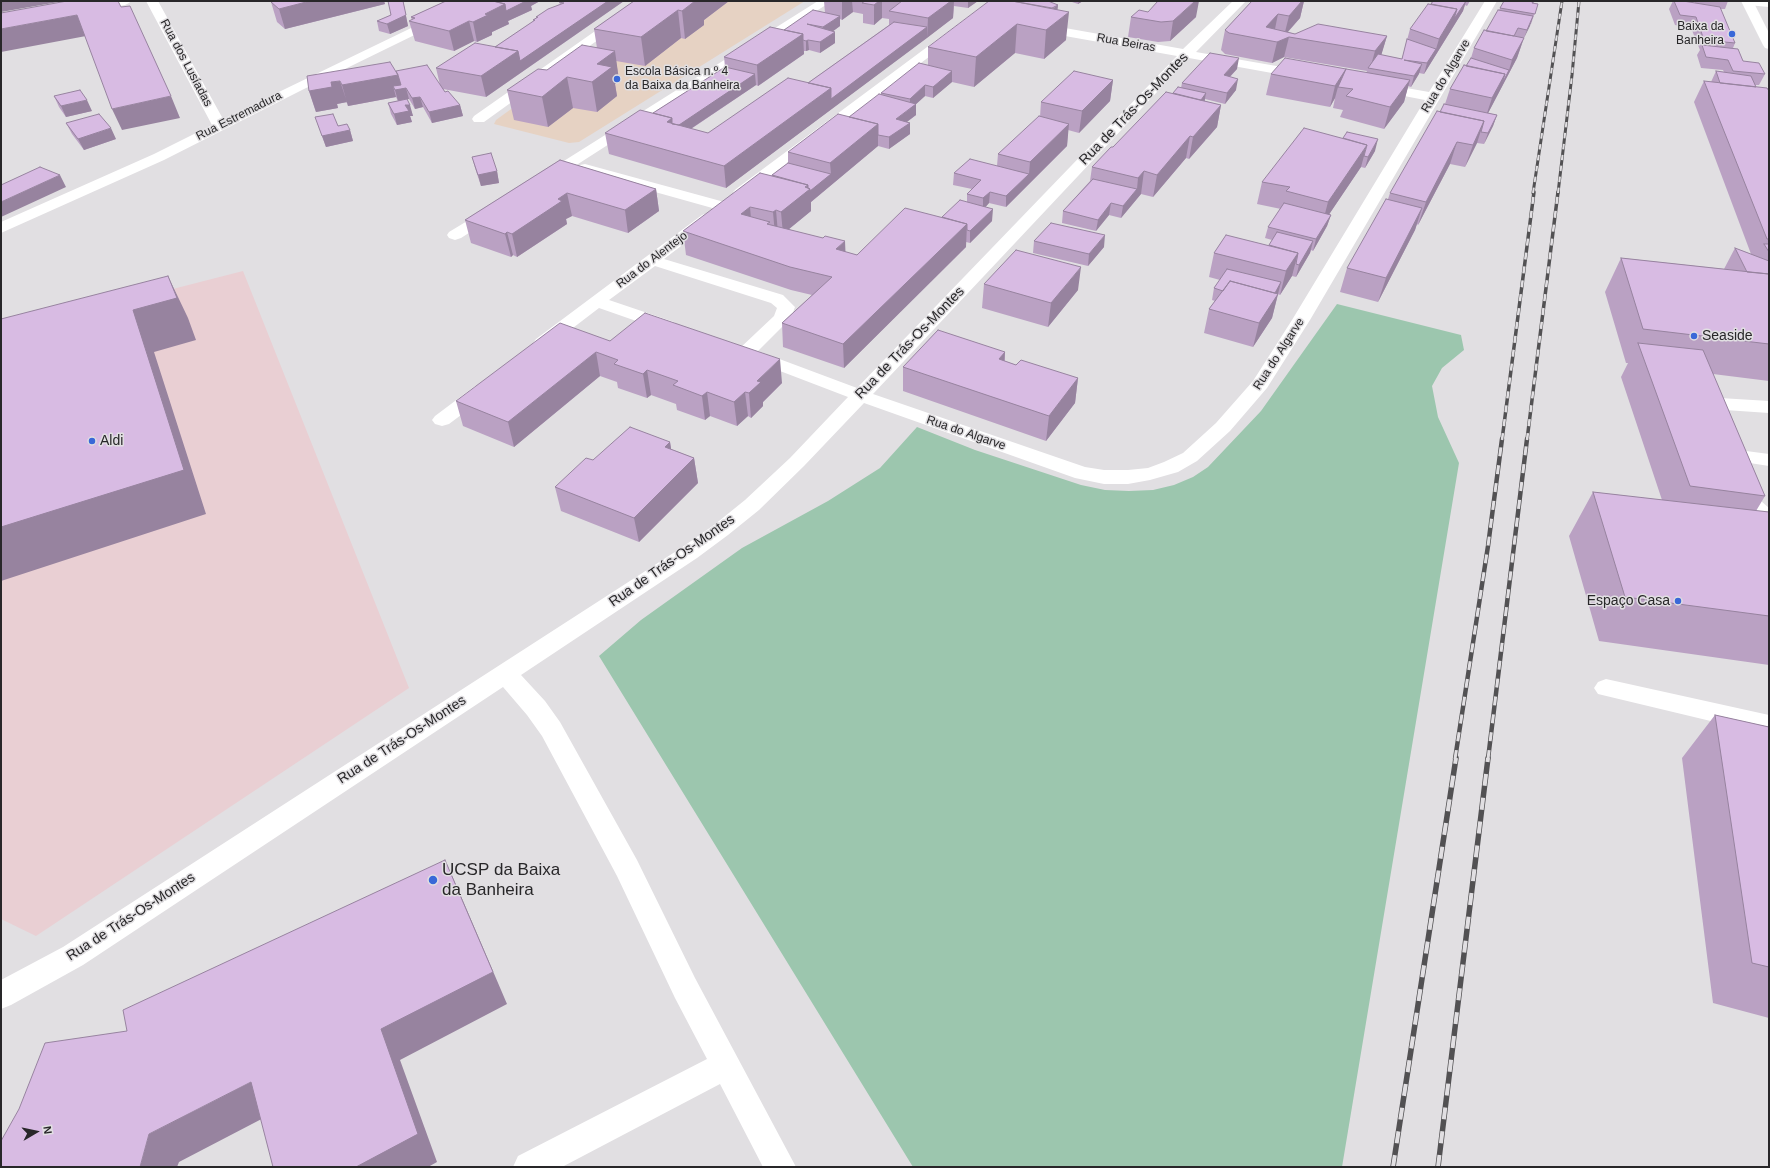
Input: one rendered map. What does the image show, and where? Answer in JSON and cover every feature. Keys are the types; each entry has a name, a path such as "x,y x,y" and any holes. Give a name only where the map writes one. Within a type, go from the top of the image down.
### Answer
{"street":[{"path":"78,9 125,1"},
{"name":"Rua dos Lusíadas","path":"152,1 220,126"},
{"name":"Rua Estremadura","path":"1,228 159,157 304,83 476,1"},
{"path":"479,119 646,1"},
{"path":"536,185 826,1"},
{"name":"Rua do Alentejo","path":"529,354 723,206 997,1"},
{"name":"Rua de Trás-Os-Montes","path":"1,995 73,956 689,553 721,530 752,505 797,462 1186,54 1240,1"},
{"name":"Rua do Algarve","path":"652,260 777,299 786,307 782,318 738,350 860,395 1082,473 1104,477 1128,477 1150,474 1171,467 1190,457 1218,432 1260,384 1301,320 1491,1"},
{"path":"1747,1 1769,3"},
{"path":"1747,1 1769,45"},
{"path":"960,14 992,19"},
{"name":"Rua Beiras","path":"1023,25 1317,77"},
{"path":"1363,85 1433,97"},
{"path":"569,164 723,206"},
{"path":"455,235 502,206"},
{"path":"597,302 686,332"},
{"path":"442,420 498,377"},
{"path":"1769,407 1740,404 1720,404 1713,411 1752,505 1764,515 1769,517"},
{"path":"1731,455 1769,460"},
{"path":"505,673 536,708 551,729 627,868 685,988 780,1167"},
{"path":"1606,688 1769,725"},
{"path":"529,1167 726,1065"}],"shaded area":[{"name":"Escola Básica n.º 4 da Baixa da Banheira","path":"660,1 805,1 579,142 569,143 494,124 496,120"},
{"path":"243,271 409,688 36,936 1,919 1,333"}],"green space":[{"path":"1337,304 1461,335 1464,350 1442,368 1432,386 1438,417 1459,463 1342,1167 913,1167 599,656 641,620 742,548 828,501 880,468 917,427 975,450 1081,485 1105,490 1153,490 1174,485 1193,477 1208,467 1261,411"}],"building":[{"path":"67,1 118,1 121,7 130,6 171,96 112,109 77,15 1,29 1,13"},
{"path":"310,1 279,9 271,2"},
{"path":"388,1 403,1 406,15 387,24 377,21 391,15"},
{"path":"446,1 493,1 505,4 485,14 488,15 473,22 469,21 449,31 409,21 415,18 411,17"},
{"path":"493,1 526,1 506,11 505,4"},
{"path":"608,1 520,61 518,51 495,47 535,20 533,20 548,9 564,3 559,2"},
{"path":"634,1 695,1 682,11 678,10 641,37 594,29"},
{"path":"865,1 879,1 874,5 862,3"},
{"path":"902,1 951,1 928,18 889,11"},
{"path":"989,1 1012,1 1069,12 1046,30 1017,24 976,57 928,47"},
{"path":"1012,1 1048,1 1058,5 1052,8"},
{"path":"1158,1 1195,1 1173,21 1161,22 1131,17 1139,10 1148,12"},
{"path":"1252,1 1302,1 1289,16 1278,14 1266,27 1295,34 1318,24 1387,36 1375,51 1289,37 1277,42 1229,33 1225,30"},
{"path":"1433,1 1466,1 1454,19 1457,9 1431,4"},
{"path":"1504,1 1533,1 1532,3 1538,4 1535,14 1500,8"},
{"path":"1674,1 1720,7 1735,43 1704,40 1696,17 1680,15"},
{"path":"1428,4 1457,9 1439,39 1410,29"},
{"path":"813,10 840,16 823,27 807,24 835,32 820,42 803,40 803,34 784,30"},
{"path":"1498,10 1533,16 1527,30 1518,28 1514,36 1486,31"},
{"path":"894,22 927,27 831,99 831,88 808,83"},
{"path":"770,27 803,34 757,65 724,57"},
{"path":"1484,30 1524,38 1512,60 1474,48"},
{"path":"1407,39 1436,49 1427,63 1404,60 1422,64 1414,76 1368,68 1378,54 1402,59"},
{"path":"475,43 518,51 481,76 436,68"},
{"path":"582,45 615,51 597,64 612,67 592,82 567,77 542,97 507,90 538,69 547,70"},
{"path":"1702,45 1738,49 1743,61 1759,63 1765,74 1733,71 1728,60 1706,57"},
{"path":"1210,53 1239,58 1224,75 1238,79 1227,93 1182,83"},
{"path":"1285,58 1346,69 1335,86 1271,74"},
{"path":"1471,58 1509,70 1502,84 1505,74 1466,66"},
{"path":"390,62 398,75 342,85 340,81 331,82 332,87 309,91 307,76"},
{"path":"919,63 952,71 933,87 925,85 910,99 881,93"},
{"path":"427,65 445,92 448,91 460,105 429,112 420,97 412,98 406,88 395,90 393,86 401,85 396,71"},
{"path":"1464,65 1505,74 1492,98 1450,89"},
{"path":"725,67 755,74 679,125 672,124 672,118 653,113"},
{"path":"1346,69 1410,80 1390,107 1346,96 1353,89 1338,87"},
{"path":"1074,71 1113,80 1082,111 1041,102"},
{"path":"1716,71 1751,76 1756,87 1720,83"},
{"path":"788,78 831,88 724,166 605,133 640,110 672,118 667,122 708,133"},
{"path":"1704,81 1767,88 1769,91 1769,239 1767,239"},
{"path":"1178,87 1206,93 1201,100 1173,93"},
{"path":"80,90 87,100 61,106 54,96"},
{"path":"1166,92 1221,105 1193,137 1190,136 1157,175 1144,171 1138,178 1092,167 1111,147 1113,147"},
{"path":"879,94 916,104 896,119 910,123 889,137 878,135 878,124 849,117"},
{"path":"407,99 410,105 405,105 409,111 394,114 388,103"},
{"path":"1444,104 1497,115 1488,133 1481,132 1484,121 1440,112"},
{"path":"1437,111 1484,121 1473,145 1457,142 1426,202 1390,193"},
{"path":"99,114 111,128 78,139 66,123"},
{"path":"333,114 338,126 347,124 350,130 322,136 315,117"},
{"path":"838,114 878,124 830,163 788,152"},
{"path":"1039,116 1069,124 1030,162 998,154"},
{"path":"1304,128 1367,145 1328,202 1286,191 1290,187 1262,182"},
{"path":"1347,132 1378,139 1368,157 1364,156 1367,145 1343,138"},
{"path":"491,153 497,171 478,175 472,157"},
{"path":"970,159 1029,174 1006,196 990,192 983,198 967,194 981,180 954,173"},
{"path":"560,160 656,189 625,210 567,193 558,199 562,201 512,234 507,232 505,234 465,220"},
{"path":"788,163 831,174 810,191 808,185 772,175"},
{"path":"40,167 60,175 1,202 1,185"},
{"path":"760,173 808,185 805,187 810,189 781,212 776,210 773,212 750,207 741,214 770,222 767,224 823,238 825,236 845,241 836,249 857,255 905,208 967,224 843,344 782,323 832,277 790,267 683,231"},
{"path":"1093,179 1137,189 1123,206 1111,203 1098,220 1063,211"},
{"path":"1386,199 1422,208 1386,278 1347,268"},
{"path":"960,200 993,209 970,231 967,230 967,224 942,217"},
{"path":"1284,203 1331,215 1316,239 1268,227"},
{"path":"1051,223 1105,235 1089,254 1034,241"},
{"path":"1277,232 1313,241 1299,265 1296,264 1298,253 1269,245"},
{"path":"1226,235 1298,253 1286,271 1214,253"},
{"path":"1764,244 1769,244 1769,252"},
{"path":"1735,248 1769,261 1769,274 1747,272"},
{"path":"1016,250 1081,267 1051,303 984,284"},
{"path":"1621,258 1769,274 1769,344 1643,329"},
{"path":"1227,269 1281,282 1275,293 1230,281 1223,291 1214,288"},
{"name":"Aldi","path":"168,276 177,298 133,310 184,470 1,527 1,319"},
{"path":"1230,281 1278,294 1259,323 1209,309"},
{"path":"645,313 780,359 757,381 761,382 749,393 745,392 734,402 707,392 702,396 673,385 678,381 647,370 643,374 614,364 618,360 596,352 508,422 456,401 560,323 610,341"},
{"path":"938,330 1005,352 999,359 1016,365 1021,360 1078,378 1049,416 903,367"},
{"path":"1638,343 1703,350 1765,496 1690,486"},
{"path":"630,427 670,442 665,447 694,458 634,518 555,487 586,458 593,460"},
{"path":"1593,492 1769,512 1769,616 1625,597"},
{"path":"1715,715 1769,727 1769,967 1752,963"},
{"path":"445,860 493,972 381,1029 418,1134 356,1167 273,1167 251,1082 149,1134 140,1167 1,1167 1,1141 19,1109 45,1043 127,1031 123,1010"}],"railway":[{"path":"1533,193 1562,1"},
{"path":"1558,193 1579,1"},
{"path":"1502,440 1534,192"},
{"path":"1527,440 1558,192"},
{"path":"1455,759 1488,546 1502,439"},
{"path":"1488,759 1527,439"},
{"path":"1393,1167 1456,758"},
{"path":"1438,1167 1488,758"}],"place":[{"name":"Baixa da Banheira","path":"1732,34"},
{"name":"Escola Básica n.º 4 da Baixa da Banheira","path":"617,79"},
{"name":"Seaside","path":"1694,336"},
{"name":"Aldi","path":"92,441"},
{"name":"Espaço Casa","path":"1678,601"},
{"name":"UCSP da Baixa da Banheira","path":"433,880"}]}
